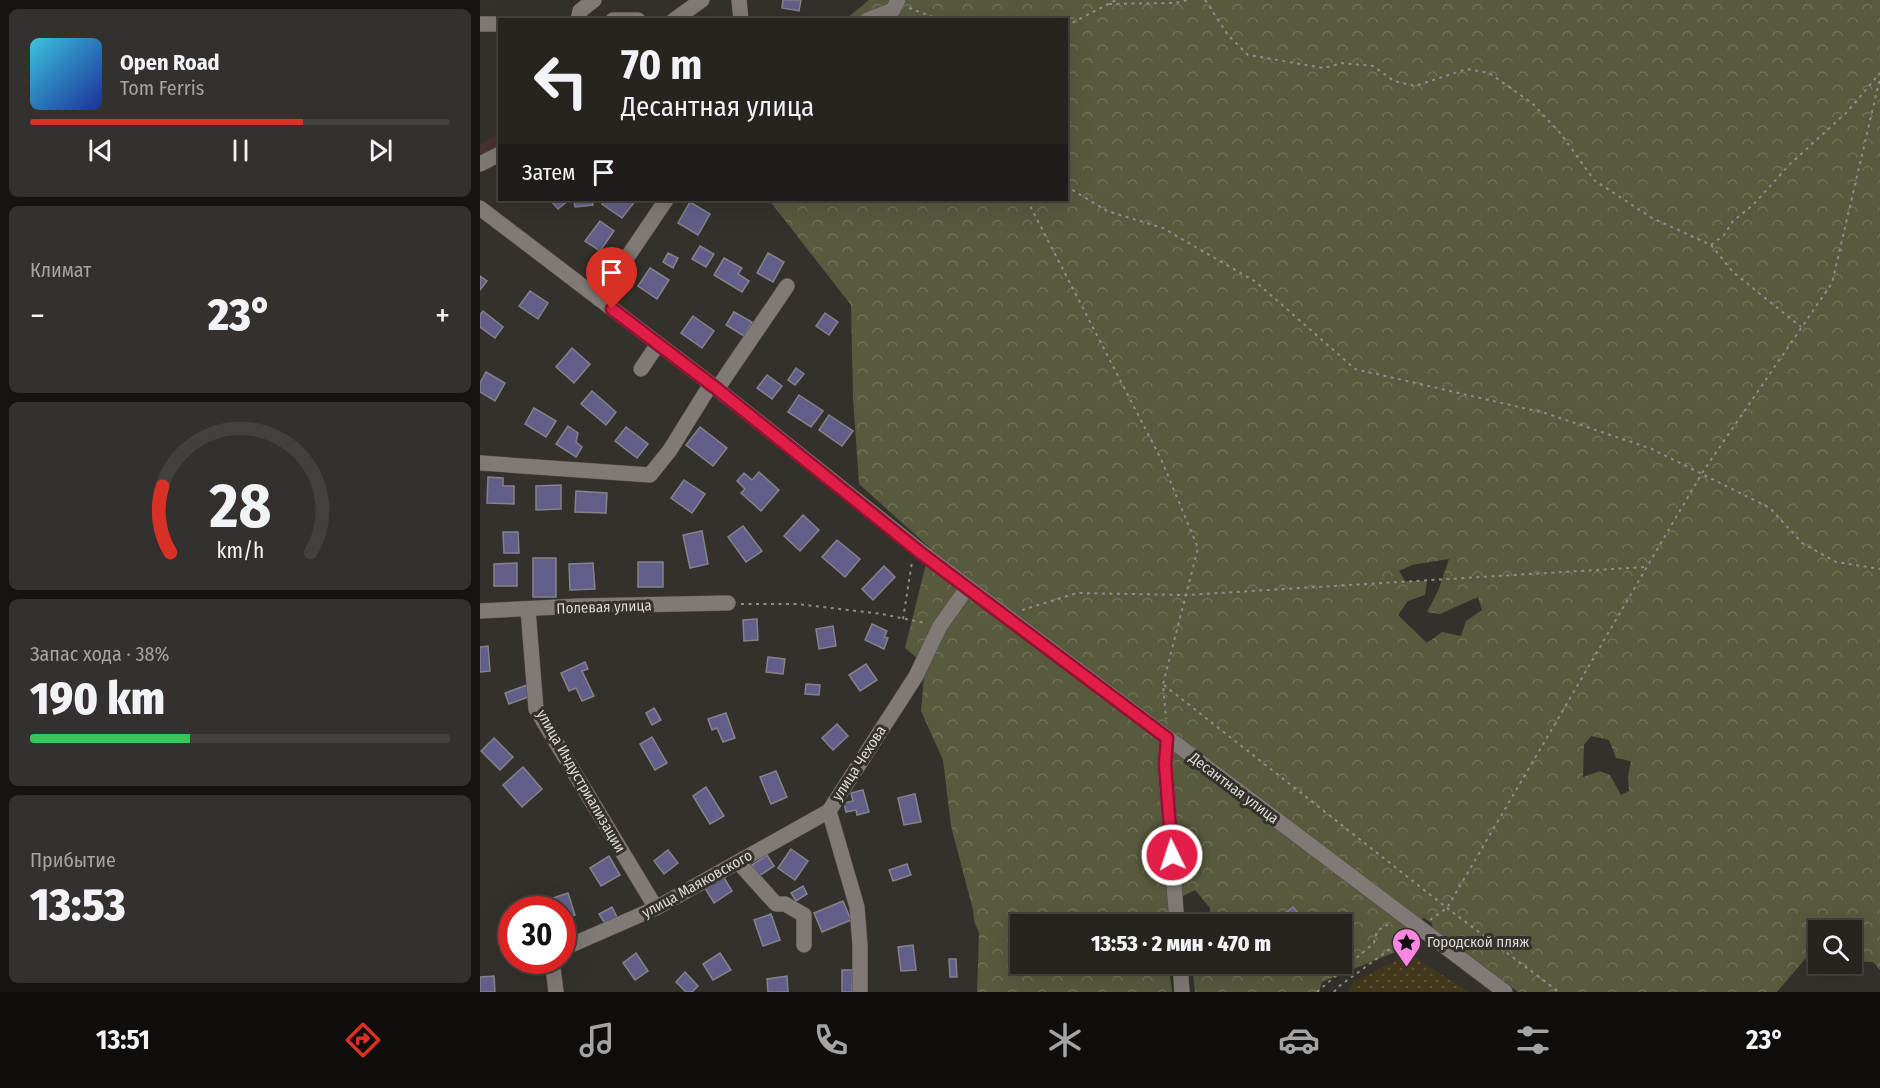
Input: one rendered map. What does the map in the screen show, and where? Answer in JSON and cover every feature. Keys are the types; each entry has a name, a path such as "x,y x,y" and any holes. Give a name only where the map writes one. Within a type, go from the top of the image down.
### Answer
{"street":[{"path":"577,10 594,0"},
{"path":"677,18 702,0"},
{"path":"740,0 741,18"},
{"path":"872,18 893,10 898,2"},
{"path":"480,24 498,24"},
{"path":"480,164 498,155"},
{"path":"599,299 665,201"},
{"name":"Десантная улица","path":"480,208 714,387 922,554 1505,992"},
{"path":"481,463 650,475 787,286"},
{"path":"641,369 658,345"},
{"name":"улица Чехова","path":"860,992 857,907 829,811 916,676 940,626 967,588"},
{"name":"Полевая улица","path":"480,611 579,606 728,603"},
{"name":"улица Индустриализации","path":"528,610 536,709 656,908"},
{"path":"1167,738 1165,764 1176,914"},
{"name":"улица Маяковского","path":"576,943 656,908 829,811"},
{"path":"738,862 776,904 785,904 804,915 804,945"},
{"path":"554,974 556,992"},
{"path":"1181,974 1182,992"}],"path":[{"path":"1068,26 1116,0"},
{"path":"1109,4 1175,3 1188,0"},
{"path":"1205,0 1228,35 1248,55 1324,68 1342,63 1373,66 1394,81 1415,86 1467,69 1489,73 1532,103 1561,135 1594,180 1653,218 1711,245 1733,272 1801,327"},
{"path":"898,2 934,18"},
{"path":"1711,245 1724,235 1733,221 1753,205 1789,165 1847,112 1880,73"},
{"path":"1334,992 1447,908 1702,473 1832,283 1880,78"},
{"path":"1068,187 1107,211 1163,228 1256,282 1355,369 1545,413 1652,449 1770,508 1802,543 1836,562 1880,569"},
{"path":"1028,201 1161,459 1198,548 1162,684 1167,738"},
{"path":"903,620 912,560 922,554"},
{"path":"1005,616 1077,593 1186,595 1647,567"},
{"path":"728,603 797,604 882,614 940,626"},
{"path":"1162,684 1447,908 1560,992"},
{"path":"1317,992 1374,942 1377,931 1404,915"}],"shaded area":[{"path":"498,134 498,161 480,171 480,144"}],"green space":[{"path":"869,0 1880,0 1880,970 1873,962 1862,962 1862,920 1808,920 1808,958 1777,992 1518,992 1433,930 1432,923 1424,918 1403,930 1400,950 1352,970 1352,914 1210,914 1210,908 1195,890 1183,896 1181,890 1178,914 1010,914 1010,974 1170,974 1172,992 977,992 979,933 951,826 943,760 921,711 925,665 905,648 930,548 859,484 853,398 851,305 770,201 1068,201 1068,18 847,18","holes":["1449,559 1438,591 1427,612 1440,614 1478,597 1482,610 1466,621 1461,636 1442,632 1427,643 1398,615 1408,601 1425,595 1427,581 1405,581 1399,571 1412,565","1591,736 1609,740 1616,758 1631,761 1628,777 1629,791 1621,795 1610,775 1600,771 1583,777 1584,745"]},
{"path":"1193,974 1342,974 1322,982 1319,992 1195,992"}],"sand":[{"name":"Городской пляж","path":"1410,954 1469,992 1348,992 1353,982"}],"building":[{"path":"783,0 801,0 799,11 782,8"},
{"path":"551,201 568,201 558,209"},
{"path":"574,201 592,201 593,205 575,207"},
{"path":"604,201 635,201 622,218 602,204"},
{"path":"690,202 710,214 698,235 678,223"},
{"path":"600,221 614,231 600,251 585,241"},
{"path":"700,246 714,254 706,267 692,259"},
{"path":"668,253 678,258 673,268 663,262"},
{"path":"768,253 784,262 773,282 757,273"},
{"path":"724,258 742,268 738,274 749,281 742,292 714,275"},
{"path":"650,268 669,280 657,299 638,286"},
{"path":"480,276 487,281 480,290"},
{"path":"530,291 548,303 538,319 519,306"},
{"path":"483,311 503,327 495,338 480,327 480,315"},
{"path":"734,312 752,322 744,336 726,325"},
{"path":"825,313 838,322 829,335 816,326"},
{"path":"693,316 714,331 702,348 681,333"},
{"path":"572,348 590,364 574,383 556,367"},
{"path":"796,368 804,374 795,385 788,380"},
{"path":"486,372 505,383 495,401 480,392 480,383"},
{"path":"767,375 782,386 772,399 757,388"},
{"path":"592,391 616,412 606,425 581,404"},
{"path":"799,395 823,411 811,427 788,412"},
{"path":"534,408 556,421 546,437 525,424"},
{"path":"829,415 853,431 842,446 819,430"},
{"path":"568,426 578,433 576,442 582,447 576,457 556,444"},
{"path":"626,427 648,444 637,458 615,441"},
{"path":"700,427 727,448 713,466 686,445"},
{"path":"759,472 779,490 761,511 741,493 745,489 737,481 744,473 752,480"},
{"path":"488,477 503,478 503,486 514,486 514,504 487,503"},
{"path":"684,480 705,494 692,513 671,498"},
{"path":"561,485 561,509 536,510 536,486"},
{"path":"576,491 607,493 606,513 575,512"},
{"path":"803,515 819,530 800,551 784,536"},
{"path":"743,526 762,551 746,562 728,537"},
{"path":"702,531 708,564 690,568 683,535"},
{"path":"503,532 518,532 519,553 504,553"},
{"path":"837,540 860,559 845,577 822,557"},
{"path":"533,558 556,558 556,597 533,597"},
{"path":"638,562 663,562 663,587 638,587"},
{"path":"517,563 517,586 494,586 494,564"},
{"path":"593,563 595,589 570,590 569,564"},
{"path":"884,566 895,577 873,600 862,589"},
{"path":"757,619 758,640 744,641 743,620"},
{"path":"872,624 887,631 884,637 888,638 884,649 865,640"},
{"path":"833,626 836,646 819,649 816,629"},
{"path":"488,646 490,671 480,672 480,647"},
{"path":"768,657 785,659 783,674 766,672"},
{"path":"585,662 588,669 582,671 594,696 582,701 576,688 569,691 561,673"},
{"path":"866,664 877,680 860,691 849,675"},
{"path":"806,684 820,685 819,695 805,694"},
{"path":"527,685 531,696 509,704 505,693"},
{"path":"654,708 661,720 652,725 646,713"},
{"path":"726,713 735,738 723,742 717,728 712,730 708,719"},
{"path":"837,724 848,736 833,750 822,738"},
{"path":"652,737 667,763 655,770 640,744"},
{"path":"494,738 513,757 500,770 481,751"},
{"path":"523,767 542,789 522,807 503,785"},
{"path":"776,771 787,797 771,804 760,777"},
{"path":"706,787 724,816 710,824 693,796"},
{"path":"863,790 869,812 857,815 856,810 846,812 844,803 853,801 851,793"},
{"path":"915,794 921,822 904,825 898,798"},
{"path":"791,849 808,861 795,880 778,868"},
{"path":"668,850 678,863 664,874 654,861"},
{"path":"767,855 774,866 759,876 752,865"},
{"path":"609,856 620,875 601,886 590,868"},
{"path":"907,864 911,875 893,881 889,870"},
{"path":"723,876 732,891 714,903 705,888"},
{"path":"803,886 807,894 796,901 791,893"},
{"path":"843,901 851,920 822,932 814,913"},
{"path":"612,907 618,919 606,925 599,914"},
{"path":"1293,907 1299,914 1284,914"},
{"path":"771,914 780,940 763,946 754,920"},
{"path":"913,945 916,970 901,971 898,947"},
{"path":"636,953 648,971 635,980 623,963"},
{"path":"720,953 731,970 713,980 703,964"},
{"path":"949,959 956,959 957,977 950,977"},
{"path":"842,970 853,970 852,992 842,992"},
{"path":"685,972 698,986 692,992 686,992 676,982"},
{"path":"494,976 495,992 480,992 480,977"},
{"path":"787,976 788,992 768,992 767,979"}],"place":[{"name":"Городской пляж","path":"1406,968"}],"route":[{"path":"612,309 717,389 922,554 1167,738 1165,764 1172,855"}]}
